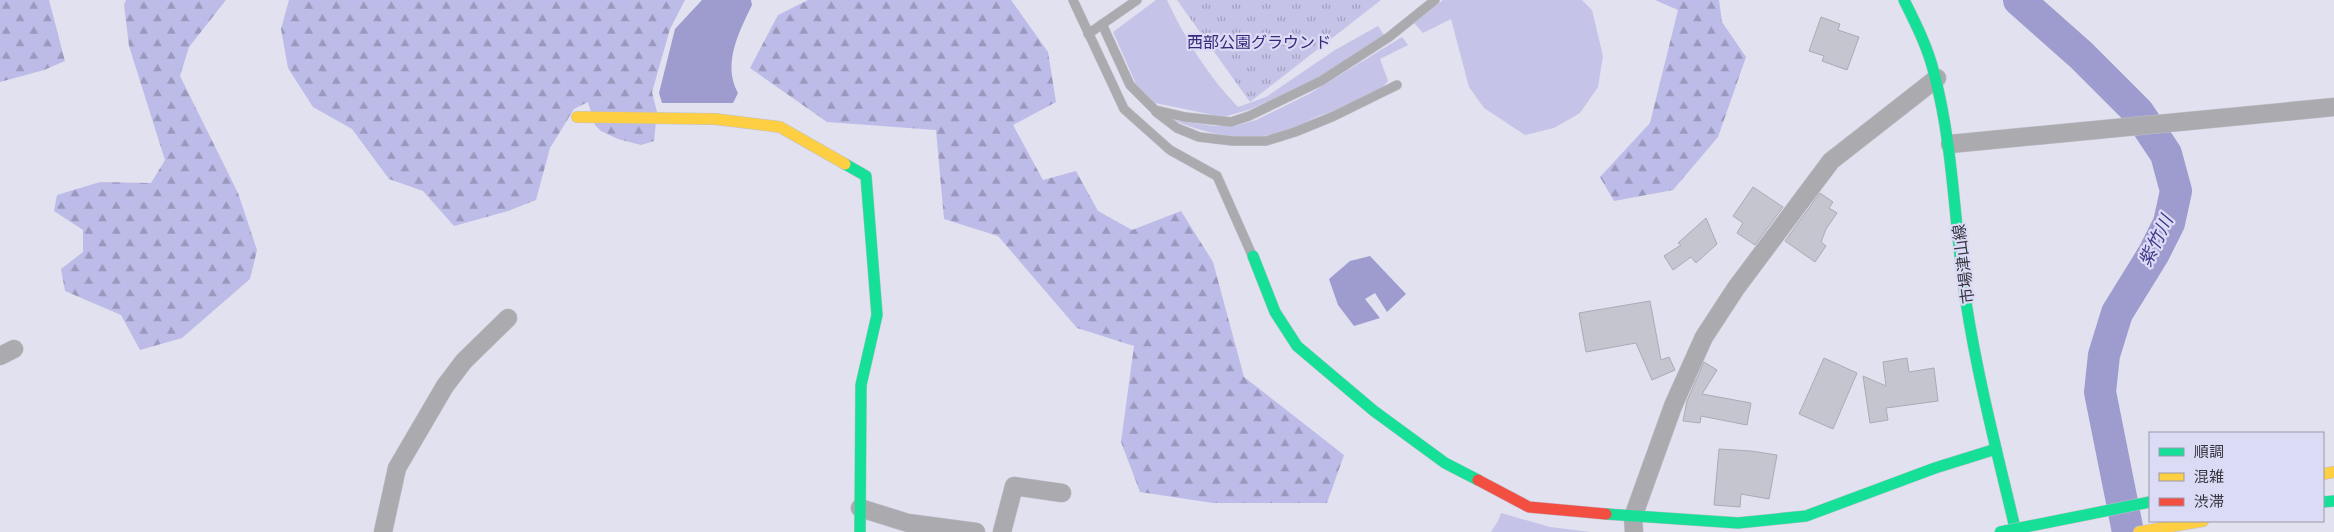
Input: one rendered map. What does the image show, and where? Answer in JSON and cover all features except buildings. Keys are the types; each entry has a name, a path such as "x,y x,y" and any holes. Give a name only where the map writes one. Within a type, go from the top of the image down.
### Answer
{"main road":[{"name":"市場津山線","path":"1904,0 1916,21 1937,78 1950,144 1966,301 1996,449 2016,532"},
{"path":"577,117 715,119 780,127 866,176 877,315 861,385 860,532"},
{"path":"1253,256 1275,312 1297,346 1374,411 1445,463 1529,507 1634,524 1738,523 1806,516 1935,468 1996,449"},
{"path":"2000,532 2149,502"},
{"path":"2139,532 2197,522"}],"street":[{"path":"1916,21 1918,0"},
{"path":"1634,524 1673,406 1704,337 1736,288 1831,161 1937,78"},
{"path":"1950,144 2334,106"},
{"path":"383,532 397,468 411,444 445,386 464,361 508,318"},
{"path":"1002,532 1014,486 1062,493"},
{"path":"860,508 908,523 976,532"}],"lane":[{"path":"1073,0 1124,109 1170,150 1217,176 1253,256"},
{"path":"1088,34 1137,0"},
{"path":"1155,110 1185,117 1231,122 1249,116 1321,81 1389,37 1435,0"},
{"path":"1102,24 1130,85 1155,110 1177,128 1199,137 1233,141 1266,141 1296,132 1334,116 1397,85"}],"green space":[{"path":"0,0 49,0 65,61 44,70 0,82"},
{"path":"126,0 226,0 189,47 180,76 238,193 257,250 250,279 182,338 140,350 121,315 65,291 61,269 83,252 83,230 54,211 57,195 100,182 151,183 165,160 129,46 124,5"},
{"path":"289,0 685,0 670,29 652,92 657,112 654,141 641,145 618,139 601,131 595,125 588,102 574,109 550,148 536,200 508,211 454,226 423,191 389,179 352,129 313,107 288,68 281,29"},
{"path":"808,0 1011,0 1048,52 1056,102 1013,125 1043,180 1076,171 1098,211 1132,230 1181,211 1213,262 1244,377 1344,455 1327,503 1213,503 1140,492 1121,442 1134,346 1077,328 998,236 944,219 936,130 827,122 750,68 778,15"},
{"path":"1156,0 1167,0 1181,29 1198,56 1217,83 1238,107 1266,97 1335,50 1378,26 1384,35 1314,81 1248,110 1223,117 1155,103 1136,84 1113,32"},
{"name":"西部公園グラウンド","path":"1177,0 1381,0 1250,102"},
{"path":"1443,0 1582,0 1592,10 1603,56 1598,87 1580,113 1554,128 1525,135 1484,108 1469,87 1451,19 1423,33 1414,23"},
{"path":"1655,0 1719,0 1722,22 1746,57 1718,137 1673,190 1614,201 1600,177 1650,123 1678,10"},
{"path":"1402,37 1408,45 1380,59 1388,81 1385,85 1343,107 1290,130 1260,136 1231,136 1216,134 1174,120 1214,126 1235,126 1256,120 1309,94"},
{"path":"1501,513 1550,527 1591,532 1491,532"}],"shaded area":[{"path":"702,0 751,0 752,5 734,48 732,60 733,82 738,93 733,103 662,103 659,93 675,29"},
{"path":"1370,256 1406,294 1387,312 1375,293 1365,299 1380,318 1354,326 1338,305 1329,279 1350,261"}],"waterway":[{"name":"紫竹川","path":"2019,0 2081,55 2138,112 2166,154 2176,191 2169,223 2154,253 2117,313 2104,355 2100,392 2128,532"}],"traffic: fast":[{"path":"1904,0 1928,54 1941,101 1950,158 1962,273 1976,360 2016,532"},
{"path":"845,164 866,176 877,315 861,385 860,532"},
{"path":"1253,256 1275,312 1297,346 1374,411 1445,463 1478,480"},
{"path":"1606,514 1738,523 1806,516 1935,468 1996,449"},
{"path":"2324,502 2334,501"},
{"path":"2000,532 2149,502"}],"traffic: slow":[{"path":"577,117 715,119 780,127 845,164"},
{"path":"2324,474 2334,472"},
{"path":"2139,532 2197,522"}],"traffic: jam":[{"path":"1478,480 1529,507 1606,514"}]}
